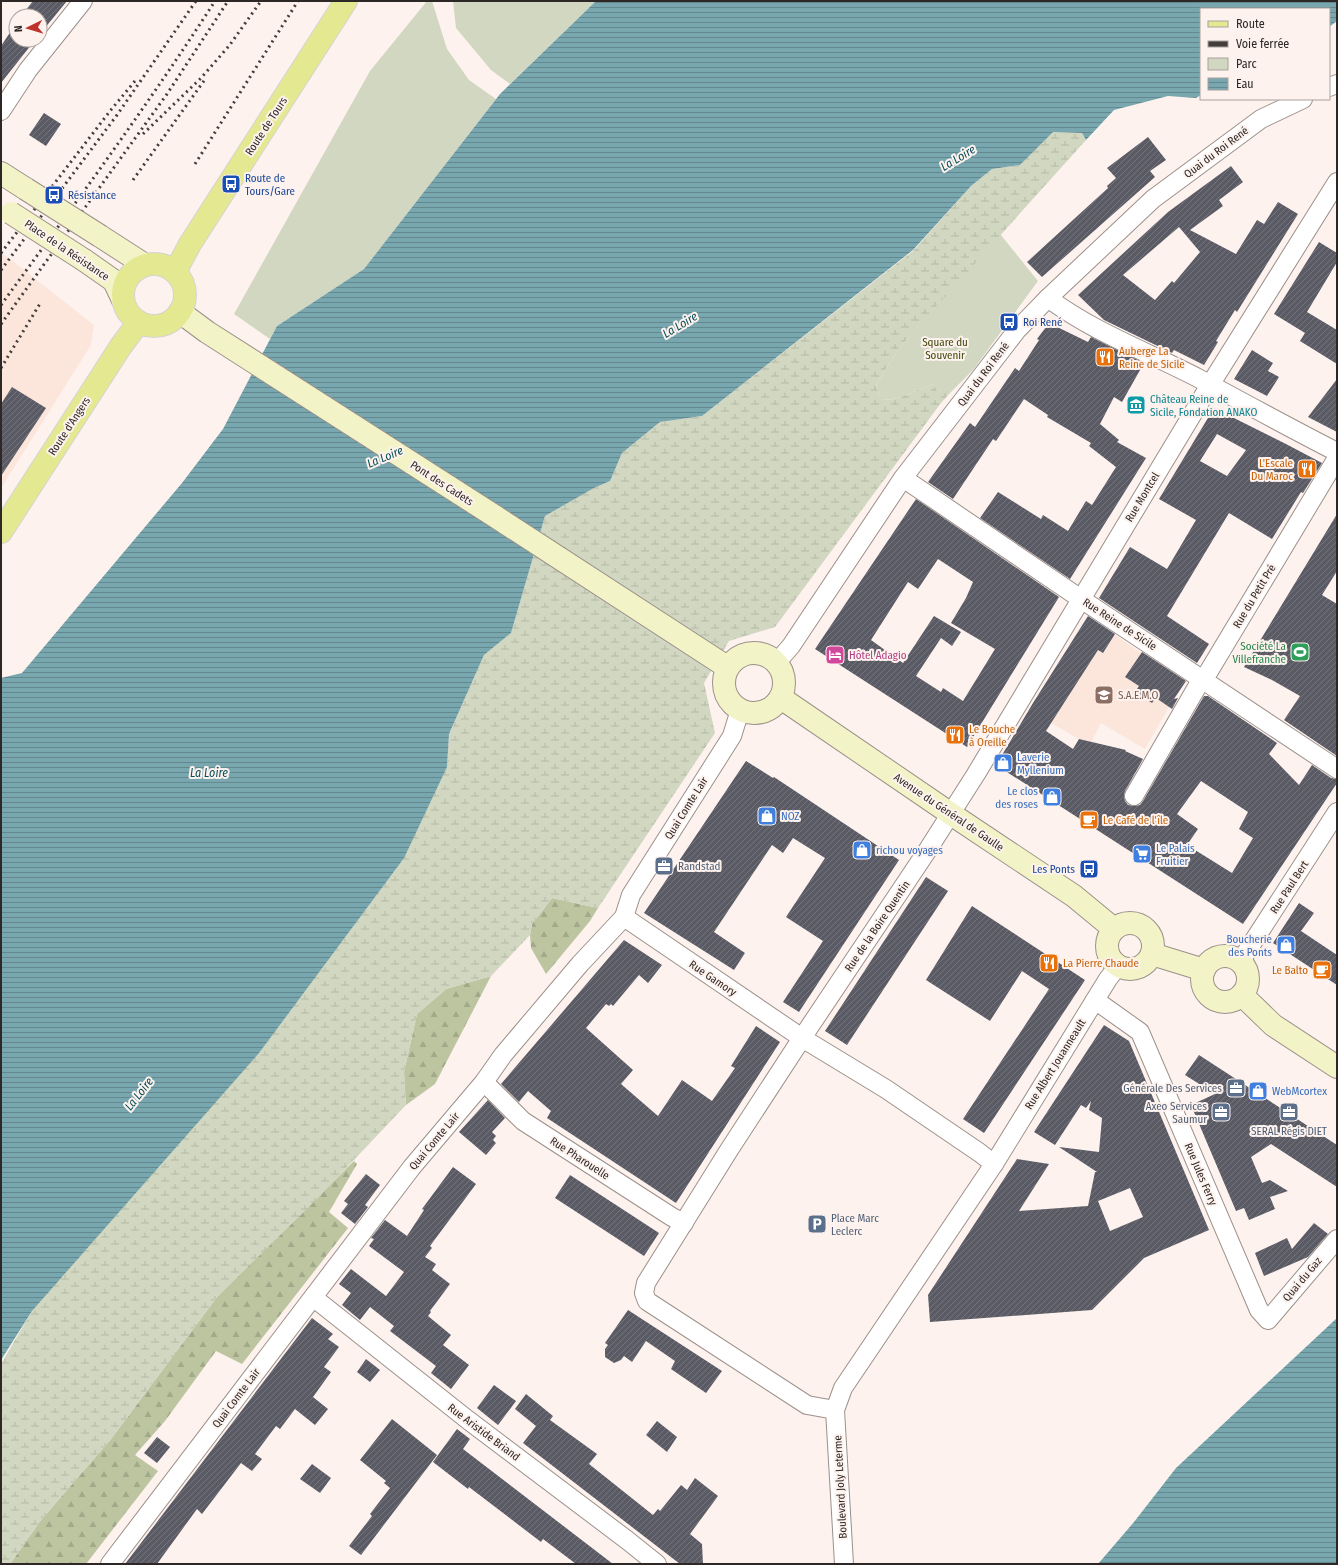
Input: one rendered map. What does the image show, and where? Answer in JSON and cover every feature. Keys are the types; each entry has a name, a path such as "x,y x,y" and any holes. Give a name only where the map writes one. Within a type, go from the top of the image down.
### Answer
{"main road":[{"name":"Route de Tours","path":"175,272 190,244 346,1"},
{"path":"1,172 145,265"},
{"name":"Place de la Résistance","path":"6,210 114,281 123,300"},
{"path":"161,264 169,267 175,272 181,279 184,287 184,304 180,312 174,319 165,324 156,326 139,322 126,308 123,300 123,291 130,275 145,265 161,264"},
{"name":"Pont des Cadets","path":"180,312 207,332 727,667"},
{"name":"Route d'Angers","path":"1,532 121,346 139,322"},
{"path":"760,652 777,662 782,670 784,689 775,705 758,713 749,713 740,710 732,704 726,696 724,676 727,667 733,660 741,654 760,652"},
{"name":"Avenue du Général de Gaulle","path":"780,698 1074,896 1114,929"},
{"path":"1130,923 1139,925 1146,929 1151,937 1153,945 1152,954 1148,961 1137,968 1125,969 1118,966 1112,961 1107,948 1110,934 1114,929 1122,924 1130,923"},
{"path":"1152,954 1204,970"},
{"path":"1220,957 1227,957 1240,962 1246,969 1248,978 1247,987 1242,995 1235,1000 1220,1002 1207,993 1202,978 1204,970 1208,964 1220,957"},
{"path":"1242,995 1273,1025 1337,1067"}],"street":[{"path":"1,111 28,70 83,1"},
{"name":"Quai du Roi René","path":"777,662 791,646 903,478 990,363 1017,330 1048,298 1153,198 1261,119 1301,100"},
{"name":"Rue Montcel","path":"951,814 1210,385 1332,202 1337,182"},
{"path":"1048,298 1059,307 1101,331 1198,378 1337,452"},
{"name":"Rue du Petit Pré","path":"1134,796 1337,458"},
{"name":"Rue Reine de Sicile","path":"903,478 1081,599 1337,769"},
{"name":"Quai Comte Lair","path":"110,1564 284,1334 314,1298 412,1167 484,1082 503,1055 580,964 624,917 631,896 732,736 740,710"},
{"name":"Rue Paul Bert","path":"1240,962 1337,812"},
{"name":"Rue de la Boire Quentin","path":"802,1038 951,814"},
{"name":"Rue Gamory","path":"624,917 802,1038"},
{"name":"Rue Albert Jouanneault","path":"994,1164 1095,1000 1118,966"},
{"name":"Rue Jules Ferry","path":"1095,1000 1140,1032 1259,1310 1268,1320"},
{"path":"802,1038 886,1089 994,1164 843,1388 835,1410 807,1405 647,1301 644,1293 646,1283 802,1038"},
{"name":"Rue Pharouelle","path":"484,1082 523,1121 672,1217 684,1223"},
{"name":"Quai du Gaz","path":"1268,1320 1337,1239"},
{"name":"Rue Aristide Briand","path":"314,1298 468,1420 657,1564"},
{"name":"Boulevard Joly Leterme","path":"835,1410 844,1564"}],"shaded area":[{"path":"1,252 94,325 91,345 1,488"},
{"name":"S.A.E.M.O","path":"1115,635 1141,653 1125,677 1139,686 1135,692 1152,703 1156,698 1169,707 1145,749 1101,723 1091,742 1079,739 1051,723 1098,650"}],"green space":[{"path":"427,1 432,1 447,49 469,80 496,99 364,269 277,326 270,339 234,314 370,71"},
{"path":"453,1 596,1 510,84 491,70 456,28"},
{"path":"1052,132 1082,133 1086,140 899,348 876,385 881,396 888,400 901,397 933,384 939,393 950,393 941,403 775,627 729,641 704,683 715,733 598,908 552,898 532,924 530,935 491,976 446,989 417,1014 404,1072 406,1105 315,1201 217,1297 111,1439 41,1520 10,1564 1,1564 1,1364 32,1311 447,767 449,734 484,655 511,633 545,516 594,488 610,481 622,453 660,422 702,416 913,251 971,186 992,169 1020,165"},
{"name":"Square du Souvenir","path":"1000,234 1038,281 973,370 950,393 939,393 933,384 894,399 888,400 882,398 876,385 899,348"},
{"path":"552,898 598,908 590,921 546,974 531,948 530,935 532,924"},
{"path":"491,976 435,1084 406,1105 404,1072 417,1014 446,989"},
{"path":"354,1161 357,1164 329,1212 348,1228 242,1364 216,1351 165,1421 135,1455 158,1471 86,1564 10,1564 41,1520 111,1439 217,1297"}],"water":[{"name":"La Loire","path":"596,1 1337,1 1337,21 1330,26 1330,8 1200,8 1200,96 1196,98 1168,96 1114,110 1086,140 1082,133 1053,132 1020,165 992,169 971,186 913,250 702,416 660,422 622,453 610,481 594,488 545,516 511,633 484,655 449,734 447,767 404,858 259,1053 32,1311 1,1360 1,678 22,673 182,483 223,429 277,326 364,269 500,94"},
{"path":"1337,1318 1337,1564 1098,1564 1134,1522 1176,1468"}],"building":[{"path":"33,1 67,1 48,24 48,8 27,8"},
{"path":"8,36 8,48 29,48 1,83 1,46"},
{"path":"44,113 61,124 46,146 29,135"},
{"path":"1148,137 1166,160 1150,171 1155,177 1042,277 1027,262 1108,188 1107,186 1116,178 1107,168"},
{"path":"1231,166 1243,182 1219,200 1223,206 1190,230 1236,254 1257,220 1264,224 1278,202 1298,214 1237,312 1235,310 1216,341 1218,342 1204,365 1174,350 1172,353 1104,320 1078,295 1168,212","holes":["1179,227 1200,252 1174,283 1172,281 1155,300 1123,275"]},
{"path":"1319,242 1337,253 1337,262 1307,312 1337,330 1337,364 1300,341 1305,333 1274,314"},
{"path":"1049,323 1088,342 1091,337 1144,363 1122,402 1114,397 1100,424 1119,440 1117,442 1146,458 1070,579 980,518 998,492 1041,519 1043,515 1068,531 1086,501 1092,505 1116,467 1089,446 1091,443 1047,417 1048,415 1024,399 996,441 993,439 953,499 928,482 970,423 975,427 1015,368 1019,371 1039,340 1037,339"},
{"path":"1252,350 1273,363 1268,371 1279,377 1267,396 1234,379"},
{"path":"1337,379 1337,432 1308,417"},
{"path":"12,387 46,408 1,476 1,404"},
{"path":"1214,408 1322,463 1303,493 1301,492 1272,539 1229,513 1167,616 1209,644 1197,663 1099,598 1130,547 1167,569 1196,520 1159,499","holes":["1217,434 1246,450 1227,476 1200,461"]},
{"path":"916,499 1059,597 967,747 815,649","holes":["938,559 973,582 966,598 951,623 995,649 963,701 943,688 941,692 916,676 941,638 952,646 961,632 934,616 903,663 871,640 908,582 918,589"]},
{"path":"1337,514 1337,571 1322,595 1337,604 1337,756 1284,720 1300,696 1272,680 1244,667"},
{"path":"1088,616 1115,634 1103,653 1098,650 1046,731 1073,749 1079,739 1126,750 1125,751 1143,759 1125,791 1125,801 1128,805 1140,805 1143,801 1204,696 1208,696 1277,743 1269,754 1299,785 1312,765 1331,778 1337,779 1337,783 1243,924 996,765","holes":["1201,781 1248,812 1239,829 1253,838 1232,873 1187,845 1198,829 1177,814"]},
{"path":"1142,652 1186,681 1174,699 1178,698 1172,709 1156,698 1152,703 1135,692 1139,686 1125,677"},
{"path":"746,761 773,778 774,777 899,860 799,1012 783,1002 823,941 786,917 825,858 793,838 783,853 772,845 714,932 745,953 734,970 644,913"},
{"path":"926,877 948,891 847,1045 825,1031"},
{"path":"1299,903 1314,913 1301,931 1337,955 1337,985 1273,943"},
{"path":"972,906 1085,980 984,1133 963,1119 1049,989 1022,971 990,1021 926,980"},
{"path":"624,940 662,965 648,983 639,975 613,1006 611,1004 609,1006 606,1004 586,1028 633,1070 621,1084 658,1116 682,1080 712,1101 735,1068 731,1066 756,1026 780,1042 676,1203 547,1118 551,1111 528,1091 519,1102 501,1084"},
{"path":"1104,1025 1129,1041 1209,1230 1144,1258 1092,1310 930,1322 928,1295 1017,1159 1049,1164 1019,1211 1088,1206 1095,1172 1097,1172 1059,1147 1099,1152 1102,1118 1089,1110 1091,1101 1086,1108 1081,1105 1055,1145 1034,1132","holes":["1130,1188 1143,1217 1110,1231 1098,1201"]},
{"path":"1199,1055 1337,1145 1337,1187 1271,1144 1251,1157 1262,1183 1270,1180 1288,1191 1270,1197 1275,1209 1249,1220 1244,1208 1236,1211 1191,1105 1215,1094 1185,1075"},
{"path":"488,1100 505,1118 492,1132 496,1136 493,1140 496,1143 486,1155 459,1132"},
{"path":"453,1167 476,1184 430,1246 432,1248 425,1257 436,1264 432,1270 450,1284 428,1316 451,1335 443,1345 469,1365 451,1389 431,1373 436,1366 390,1331 394,1326 370,1307 360,1320 342,1305 351,1293 339,1284 351,1269 386,1296 404,1272 369,1246 374,1239 371,1238 385,1220 407,1236 424,1210 422,1209"},
{"path":"366,1174 380,1185 365,1205 368,1207 355,1224 341,1213 348,1204 344,1201"},
{"path":"570,1175 659,1233 644,1256 555,1198"},
{"path":"1314,1223 1328,1234 1308,1257 1264,1276 1255,1253 1287,1238 1292,1249"},
{"path":"628,1310 722,1371 706,1393 671,1369 675,1361 646,1341 632,1362 624,1356 621,1360 614,1363 605,1357 605,1349 608,1345 605,1343"},
{"path":"312,1318 333,1334 328,1339 339,1347 324,1367 331,1372 313,1397 328,1409 315,1425 295,1409 280,1429 276,1426 255,1454 262,1459 252,1471 241,1463 202,1514 197,1509 157,1564 125,1564"},
{"path":"366,1359 380,1370 370,1382 357,1372"},
{"path":"494,1385 516,1401 498,1425 477,1408"},
{"path":"526,1394 553,1416 550,1420 597,1454 589,1464 653,1515 658,1509 660,1511 681,1485 687,1490 695,1478 718,1496 690,1534 702,1544 703,1564 680,1564 523,1443 536,1426 515,1409"},
{"path":"392,1419 437,1455 361,1555 349,1546 372,1516 370,1514 390,1488 384,1483 386,1481 360,1460"},
{"path":"657,1421 677,1437 667,1452 646,1435"},
{"path":"457,1429 470,1439 463,1449 613,1564 576,1564 543,1539 541,1542 469,1487 468,1489 433,1462"},
{"path":"157,1437 170,1447 157,1463 144,1453"},
{"path":"312,1464 331,1478 320,1493 300,1479"}],"railway":[{"path":"1,270 117,115 196,1"},
{"path":"1,305 137,117 215,1"},
{"path":"1,324 167,94 228,1"},
{"path":"143,134 200,79 229,46 261,1"},
{"path":"195,164 298,1"},
{"path":"133,180 206,78"},
{"path":"1,253 110,111 135,81"},
{"path":"1,368 41,302"}],"place":[{"name":"Route de Tours/Gare","path":"231,184"},
{"name":"Résistance","path":"54,195"},
{"name":"Roi René","path":"1009,322"},
{"name":"Auberge La Reine de Sicile","path":"1105,357"},
{"name":"Château Reine de Sicile, Fondation ANAKO","path":"1136,405"},
{"name":"L'Escale Du Maroc","path":"1307,469"},
{"name":"Société La Villefranche","path":"1300,652"},
{"name":"Hôtel Adagio","path":"835,655"},
{"name":"S.A.E.M.O","path":"1104,695"},
{"name":"Le Bouche à Oreille","path":"955,735"},
{"name":"Laverie Myllenium","path":"1003,763"},
{"name":"Le clos des roses","path":"1052,797"},
{"name":"NOZ","path":"767,816"},
{"name":"Le Café de l'île","path":"1089,820"},
{"name":"richou voyages","path":"862,850"},
{"name":"Le Palais Fruitier","path":"1142,854"},
{"name":"Randstad","path":"664,866"},
{"name":"Les Ponts","path":"1089,869"},
{"name":"Boucherie des Ponts","path":"1286,945"},
{"name":"La Pierre Chaude","path":"1049,963"},
{"name":"Le Balto","path":"1322,970"},
{"name":"Générale Des Services","path":"1236,1088"},
{"name":"WebMcortex","path":"1258,1091"},
{"name":"Axeo Services Saumur","path":"1221,1112"},
{"name":"SERAL Régis DIET","path":"1289,1112"},
{"name":"Place Marc Leclerc","path":"817,1224"}]}
